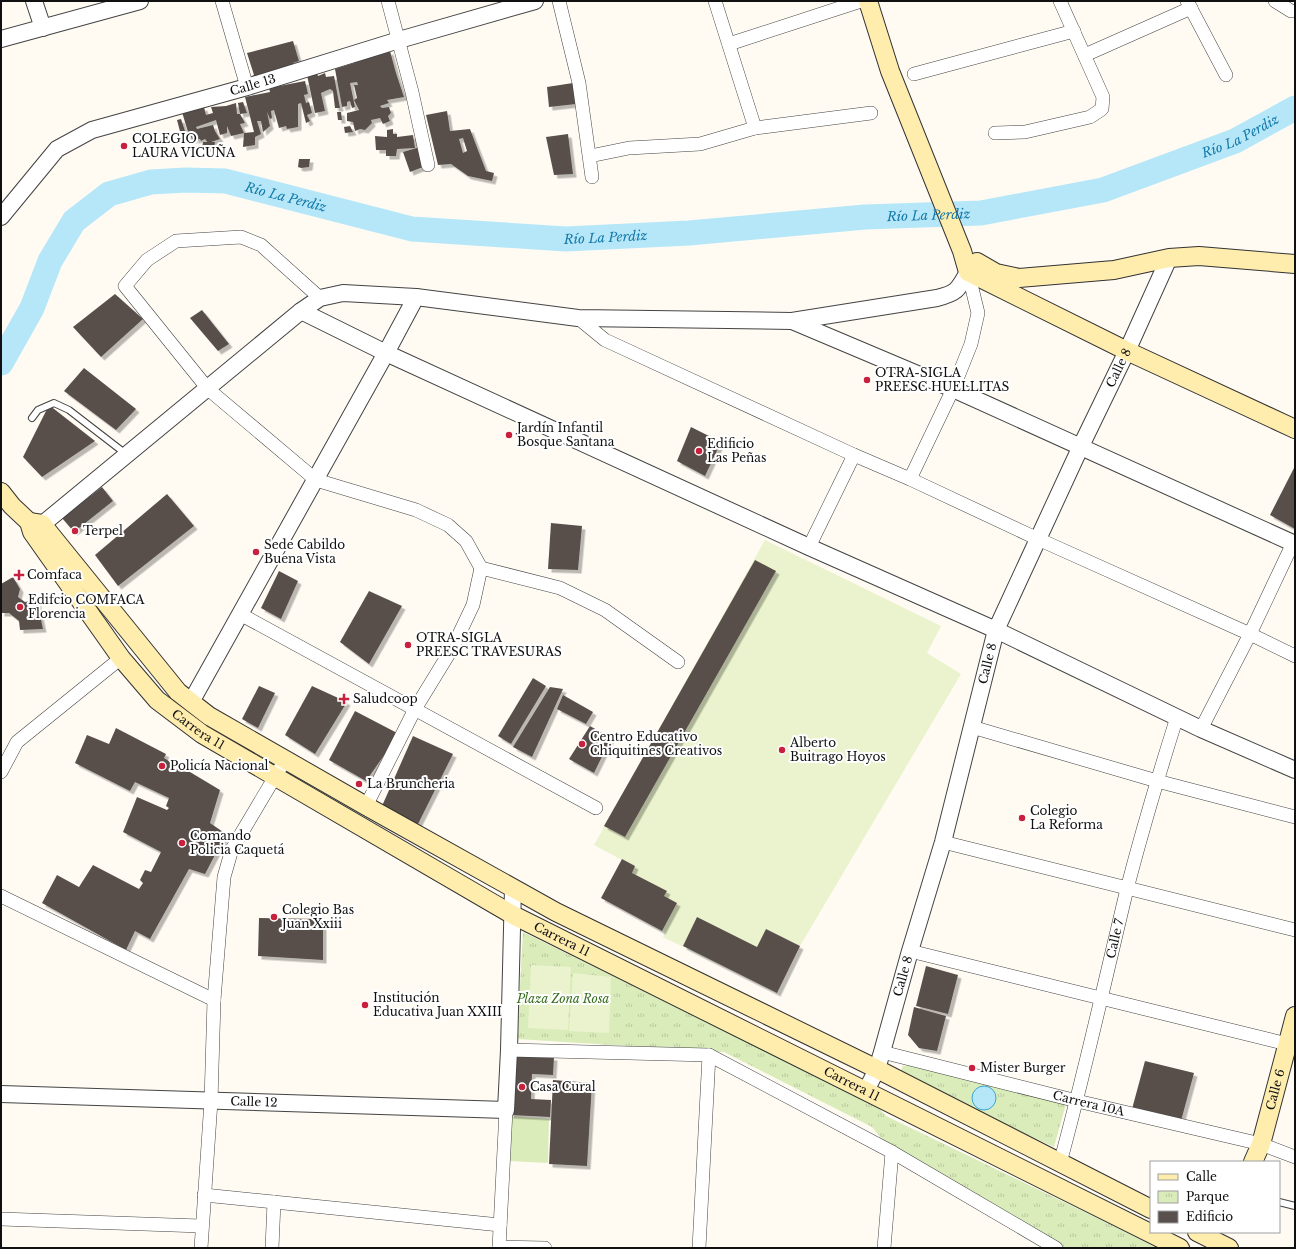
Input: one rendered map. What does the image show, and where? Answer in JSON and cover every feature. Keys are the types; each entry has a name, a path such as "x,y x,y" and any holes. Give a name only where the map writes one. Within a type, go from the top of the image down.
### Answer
{"main road":[{"path":"868,1 890,71 965,259 1127,352 1295,429"},
{"path":"965,259 996,273 1019,278 1114,270 1169,258 1199,256 1295,264"},
{"name":"Carrera 11","path":"6,499 34,526 178,692 209,716 556,912 877,1069 1150,1208"},
{"name":"Carrera 11","path":"34,526 121,658 157,700 202,734 513,915 866,1091 1158,1241 1180,1248"},
{"name":"Calle 6","path":"1253,1161 1261,1144 1291,1046 1295,1016"},
{"path":"1199,1233 1221,1243"}],"street":[{"path":"34,1 42,28"},
{"path":"1,39 140,1"},
{"path":"222,1 248,87"},
{"path":"388,1 412,92 428,165"},
{"name":"Calle 13","path":"1,217 56,149 92,130 248,87 399,40 535,1"},
{"path":"560,1 579,83 592,177"},
{"path":"715,1 755,128"},
{"path":"729,44 861,1"},
{"path":"995,133 1025,132 1090,116 1102,109 1103,97 1060,1"},
{"path":"1275,1 1291,11"},
{"path":"1085,55 1189,5 1226,75"},
{"path":"914,74 1074,32"},
{"path":"590,156 629,148 700,144 755,128 871,114"},
{"path":"320,298 261,245 241,237 176,241 147,260 125,286 208,389 316,480 416,510 448,525 466,541 481,568 473,605 453,647 415,709 366,806"},
{"name":"Calle 8","path":"866,1091 877,1069 910,951 943,842 996,630 1081,446 1127,352 1169,258"},
{"path":"34,526 127,455 301,311 320,298 343,293 416,298 578,318 792,321 950,295 959,288 965,259"},
{"path":"910,479 953,389 971,344 978,312 965,259"},
{"path":"191,702 416,298"},
{"path":"301,311 386,353 809,547 996,630 1176,717 1295,770"},
{"path":"578,318 605,340 1038,539 1250,634 1295,656"},
{"path":"792,321 953,389 1294,544 1202,729"},
{"path":"809,547 854,455"},
{"path":"481,568 560,588 605,610 678,662"},
{"path":"240,614 596,808"},
{"path":"1,772 17,742 121,658"},
{"name":"Calle 7","path":"1060,1162 1077,1101 1128,888 1176,717"},
{"path":"972,727 1157,781 1295,817"},
{"path":"201,1248 201,1226 211,1101 214,1000 224,878 232,849 285,760"},
{"path":"943,842 1295,930"},
{"path":"513,888 509,1050 499,1247 545,1248"},
{"path":"1,896 214,1000"},
{"path":"910,951 1291,1046"},
{"path":"509,1050 709,1055 892,1152 1056,1248"},
{"name":"Carrera 10A","path":"882,1052 1077,1101 1261,1144 1295,1157"},
{"path":"699,1248 709,1055"},
{"name":"Calle 12","path":"1,1094 506,1110"},
{"path":"884,1248 892,1152"},
{"path":"204,1195 500,1225"},
{"path":"272,1248 274,1202"},
{"path":"1,1219 201,1226"}],"lane":[{"path":"32,418 38,410 54,403 60,405 69,410 127,455"},
{"path":"1280,1202 1295,1206"}],"green space":[{"name":"Alberto Buitrago Hoyos","path":"765,540 941,626 927,653 961,674 800,946 777,993 663,937 665,932 601,898 622,860 594,845"},
{"name":"Plaza Zona Rosa","path":"523,932 875,1104 886,1116 1159,1248 1063,1248 885,1143 872,1127 724,1052 517,1039"},
{"path":"531,965 571,967 568,1030 528,1028"},
{"path":"573,973 611,977 609,1033 569,1031"},
{"path":"910,1065 1066,1104 1054,1147 905,1078 901,1074 901,1070 903,1066"},
{"path":"512,1116 549,1119 548,1163 509,1161"}],"water":[{"path":"984,1086 989,1087 995,1093 995,1103 989,1109 984,1110 979,1109 973,1103 972,1098 973,1093 979,1087"}],"building":[{"path":"293,41 299,61 293,63 296,69 255,81 252,76 254,75 247,53"},
{"path":"390,51 404,97 387,100 389,103 380,106 382,108 389,107 391,113 388,116 390,121 383,124 380,118 371,120 372,123 365,130 360,129 355,131 353,122 347,121 347,113 359,110 354,100 357,98 354,85 358,85 357,82 350,83 355,107 352,108 350,101 347,102 347,106 342,107 335,69 354,63 354,61"},
{"path":"317,73 318,76 325,73 326,77 334,76 340,108 335,108 333,91 330,89 321,93 325,111 315,113 307,75"},
{"path":"305,81 308,94 304,95 306,103 309,102 312,113 307,115 310,121 306,123 301,103 298,104 298,127 287,129 286,126 279,128 274,110 271,111 272,118 270,119 267,112 270,126 263,132 261,121 257,121 261,134 255,137 255,145 243,147 244,133 254,132 245,97 270,92 269,88"},
{"path":"573,83 576,104 549,107 547,87"},
{"path":"243,102 247,113 240,114 238,103"},
{"path":"236,103 237,114 240,114 245,123 240,124 244,133 231,136 227,126 227,133 220,135 216,120 196,127 197,129 213,125 220,139 208,143 205,139 201,141 200,139 195,140 193,131 194,140 192,140 191,136 188,136 182,112 204,107 206,115 213,113 211,107 226,106"},
{"path":"447,111 450,131 470,129 486,171 494,173 492,181 468,176 451,164 438,165 426,115","holes":["463,138 467,151 463,153 459,139"]},
{"path":"337,112 341,112 342,120 338,120"},
{"path":"181,119 187,137 182,139 177,120"},
{"path":"350,126 353,132 345,133 344,127"},
{"path":"393,129 393,134 397,134 397,137 413,135 415,148 397,149 396,156 386,156 386,150 376,150 375,136 387,137 387,130"},
{"path":"568,134 573,174 554,175 546,137"},
{"path":"203,142 215,142 214,148 202,148"},
{"path":"420,147 423,167 410,172 403,152"},
{"path":"299,159 310,159 309,167 298,167"},
{"path":"115,294 143,319 101,357 73,327"},
{"path":"202,310 229,344 218,351 190,318"},
{"path":"84,368 136,409 116,430 64,391"},
{"path":"49,405 95,441 42,477 23,457"},
{"name":"Edificio Las Peñas","path":"691,427 721,442 705,476 677,461"},
{"path":"1295,466 1295,529 1270,515"},
{"path":"102,487 113,501 74,532 62,518"},
{"path":"167,494 194,526 118,586 95,555"},
{"path":"551,523 582,526 578,570 548,569"},
{"path":"755,560 776,571 625,837 604,826"},
{"path":"279,571 298,581 281,619 261,608"},
{"name":"Edifcio COMFACA Florencia","path":"13,577 20,589 18,597 25,602 37,600 43,629 20,630 19,621 9,613 1,613 1,584"},
{"path":"369,591 402,606 369,664 340,642"},
{"path":"533,678 546,686 511,744 498,736"},
{"path":"259,686 275,693 258,728 242,719"},
{"path":"312,686 347,702 315,754 285,735"},
{"path":"550,687 563,689 532,757 513,747"},
{"path":"563,695 593,712 586,724 557,709"},
{"path":"355,711 399,734 366,781 329,760"},
{"path":"590,726 611,738 594,773 569,759"},
{"name":"Comando Policia Caquetá","path":"116,728 166,754 164,758 172,763 172,767 177,769 180,766 220,790 210,823 226,834 205,874 189,869 150,939 135,931 126,950 42,903 57,875 79,887 93,865 139,889 143,883 140,880 145,870 151,872 161,852 123,832 137,797 167,810 169,808 166,806 169,798 135,782 130,791 75,763 87,735 109,744"},
{"path":"413,736 453,754 418,824 382,806"},
{"path":"622,859 635,866 632,873 667,891 664,896 677,903 662,931 601,898"},
{"path":"697,917 757,947 766,929 800,946 777,993 683,946"},
{"path":"259,918 323,919 323,960 258,956"},
{"path":"926,966 958,975 948,1014 916,1006"},
{"path":"914,1007 946,1016 937,1051 919,1048 908,1035"},
{"name":"Casa Cural","path":"514,1054 554,1057 553,1075 532,1074 531,1099 551,1100 550,1117 510,1115"},
{"path":"1145,1061 1194,1073 1181,1121 1132,1109"},
{"path":"553,1080 592,1083 587,1166 549,1164"}],"waterway":[{"name":"Río La Perdiz","path":"1,363 32,308 50,261 74,221 109,194 151,182 186,180 225,181 412,229 566,239 689,233 865,217 981,213 1103,190 1235,141 1295,108"}],"place":[{"name":"COLEGIO LAURA VICUÑA","path":"124,146"},
{"name":"OTRA-SIGLA PREESC HUELLITAS","path":"867,380"},
{"name":"Jardín Infantil Bosque Santana","path":"509,435"},
{"name":"Edificio Las Peñas","path":"699,451"},
{"name":"Terpel","path":"75,531"},
{"name":"Sede Cabildo Buena Vista","path":"256,552"},
{"name":"Comfaca","path":"19,575"},
{"name":"Edifcio COMFACA Florencia","path":"20,607"},
{"name":"OTRA-SIGLA PREESC TRAVESURAS","path":"408,645"},
{"name":"Saludcoop","path":"344,699"},
{"name":"Centro Educativo Chiquitines Creativos","path":"582,744"},
{"name":"Alberto Buitrago Hoyos","path":"782,750"},
{"name":"Policía Nacional","path":"162,766"},
{"name":"La Bruncheria","path":"359,784"},
{"name":"Colegio La Reforma","path":"1022,818"},
{"name":"Comando Policia Caquetá","path":"182,843"},
{"name":"Colegio Bas Juan Xxiii","path":"274,917"},
{"name":"Institución Educativa Juan XXIII","path":"365,1005"},
{"name":"Mister Burger","path":"972,1068"},
{"name":"Casa Cural","path":"522,1087"}]}
